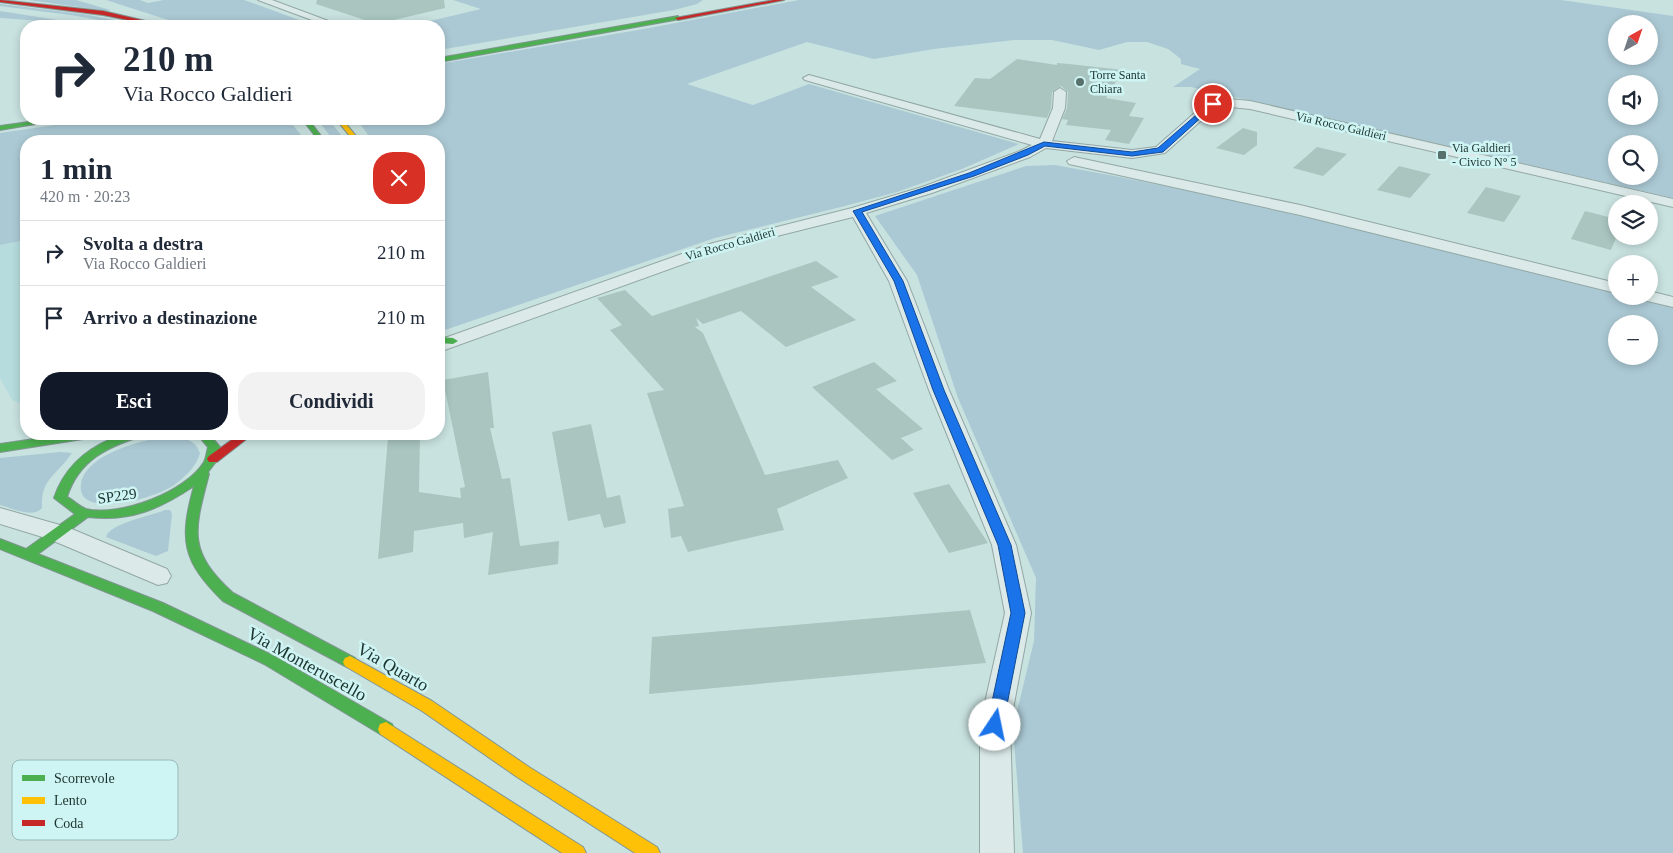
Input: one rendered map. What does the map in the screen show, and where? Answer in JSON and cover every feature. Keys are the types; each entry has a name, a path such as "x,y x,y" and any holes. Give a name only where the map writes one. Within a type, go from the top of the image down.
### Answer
{"main road":[{"path":"91,0 121,9 130,18"},
{"path":"445,53 755,0"},
{"path":"445,59 782,0"},
{"path":"0,1 41,5 138,20"},
{"path":"0,8 77,20"},
{"path":"0,121 20,119"},
{"path":"0,128 21,125"},
{"path":"310,125 317,135"},
{"path":"344,125 352,135"},
{"path":"0,448 49,440"},
{"name":"SP229","path":"122,440 86,458 71,471 62,485 60,498 68,508 84,514 102,516 148,507 189,486 203,474 213,459"},
{"path":"211,440 215,446 213,459"},
{"path":"213,459 240,440"},
{"name":"Via Quarto","path":"203,474 194,504 191,534 194,551 200,567 210,584 228,597 352,663 427,706 523,772 650,853"},
{"name":"SP229","path":"29,554 84,514"},
{"name":"Via Monteruscello","path":"0,544 158,607 269,660 404,739 576,853"}],"street":[{"path":"263,0 320,20"},
{"path":"810,78 1044,144 1059,108 1060,92"},
{"name":"Via Rocco Galdieri","path":"445,341 719,246 858,211 927,190 1025,154 1044,144 1132,154 1153,152 1166,147 1213,104 1234,102 1673,202"},
{"path":"1025,154 1102,166 1236,195 1608,286"},
{"path":"858,211 898,281 939,390 1004,545 1018,613 995,725 997,853"},
{"path":"1658,298 1673,302"},
{"path":"0,516 58,533 158,576"}],"shaded area":[{"path":"28,0 76,0 110,10 108,11"},
{"path":"106,0 140,0 148,3 164,0 244,0 299,20 168,20"},
{"path":"453,0 703,0 697,4 674,10 445,49 445,20 434,20 481,9"},
{"path":"799,0 1561,0 1673,16 1673,198 1617,185 1658,185 1658,135 1608,135 1608,183 1191,87 1173,87 1200,69 1181,64 1181,59 1168,49 1147,42 1127,42 1099,50 1052,40 1014,40 934,49 874,59 807,42 687,84 753,105 809,84 1019,144 962,169 897,192 715,238 445,329 445,135 368,135 361,125 445,125 445,63"},
{"path":"0,4 83,14 116,20 98,20 0,6"},
{"path":"0,11 57,20 28,20 0,18"},
{"path":"55,125 293,125 301,135 20,135 20,241 0,245 0,133"},
{"path":"322,125 333,125 341,135 329,135"},
{"path":"1055,165 1196,192 1267,208 1608,291 1608,305 1658,305 1658,303 1673,307 1673,853 1023,853 1013,728 1034,641 1036,578 958,398 917,275 875,216 1026,166"},
{"path":"20,241 20,403 12,400 0,378 0,245"},
{"path":"149,440 188,440 196,445 200,453 190,471 166,490 144,498 118,503 95,503 86,499 83,496 81,487 85,474 93,464 119,449"},
{"path":"60,452 72,453 47,483 42,498 42,508 33,513 28,513 0,505 0,458"},
{"path":"170,510 172,514 168,551 156,556 106,537 109,532 123,524"}],"building":[{"path":"317,0 444,0 445,8 394,20 365,20 316,4"},
{"path":"1017,59 1057,65 1057,63 1123,70 1106,98 1136,103 1129,116 1144,118 1129,144 1105,140 1111,130 1066,125 1068,120 1062,119 1067,108 1068,92 1061,86 1052,92 1051,108 1047,118 954,106 975,78 990,79"},
{"path":"1243,128 1257,132 1257,145 1244,155 1216,148"},
{"path":"1317,147 1347,154 1323,176 1293,168"},
{"path":"1399,166 1431,174 1410,198 1377,190"},
{"path":"1486,187 1521,196 1504,222 1467,213"},
{"path":"1585,211 1608,217 1608,245 1613,245 1611,250 1571,239"},
{"path":"816,261 839,277 811,287 856,320 786,347 741,311 703,324 696,318 699,326 695,327 703,333 765,475 838,460 848,478 777,509 784,530 688,552 681,536 671,538 668,509 684,506 647,393 664,390 610,330 622,325 597,298 625,290 652,316"},
{"path":"874,362 897,381 876,389 923,429 901,438 914,450 892,460 812,387"},
{"path":"488,372 494,428 490,428 502,479 510,478 520,546 559,541 558,564 488,575 493,532 464,538 463,523 414,531 413,552 378,559 388,440 420,440 419,492 461,498 460,488 465,487 445,390 445,380"},
{"path":"591,424 607,498 620,495 626,523 604,528 600,514 568,521 552,432"},
{"path":"949,484 988,543 949,553 913,493"},
{"path":"970,610 986,663 649,694 652,637"}],"traffic: fast":[{"path":"445,59 678,18"},
{"path":"0,128 21,125"},
{"path":"310,125 317,135"},
{"path":"445,340 453,341"},
{"path":"0,448 51,440"},
{"path":"120,440 100,449 79,464 64,485 60,498 82,512 110,515 140,509 169,497 193,480 209,463 214,447 208,440"},
{"path":"203,474 191,527 195,555 201,568 228,597 350,662"},
{"path":"29,554 84,514"},
{"path":"0,544 158,607 269,660 386,729"}],"traffic: slow":[{"path":"344,125 352,135"},
{"path":"350,662 427,706 523,772 651,853"},
{"path":"386,729 577,853"}],"traffic: jam":[{"path":"678,18 782,0"},
{"path":"0,1 103,13 136,20"},
{"path":"213,459 239,440"}],"place":[{"name":"Torre Santa Chiara","path":"1080,82"},
{"name":"Via Galdieri - Civico N° 5","path":"1442,155"}],"route":[{"path":"995,725 1018,613 1004,545 939,390 898,281 858,211 972,174 1025,154 1044,144 1132,154 1144,154 1160,150 1166,147 1213,104"}]}
